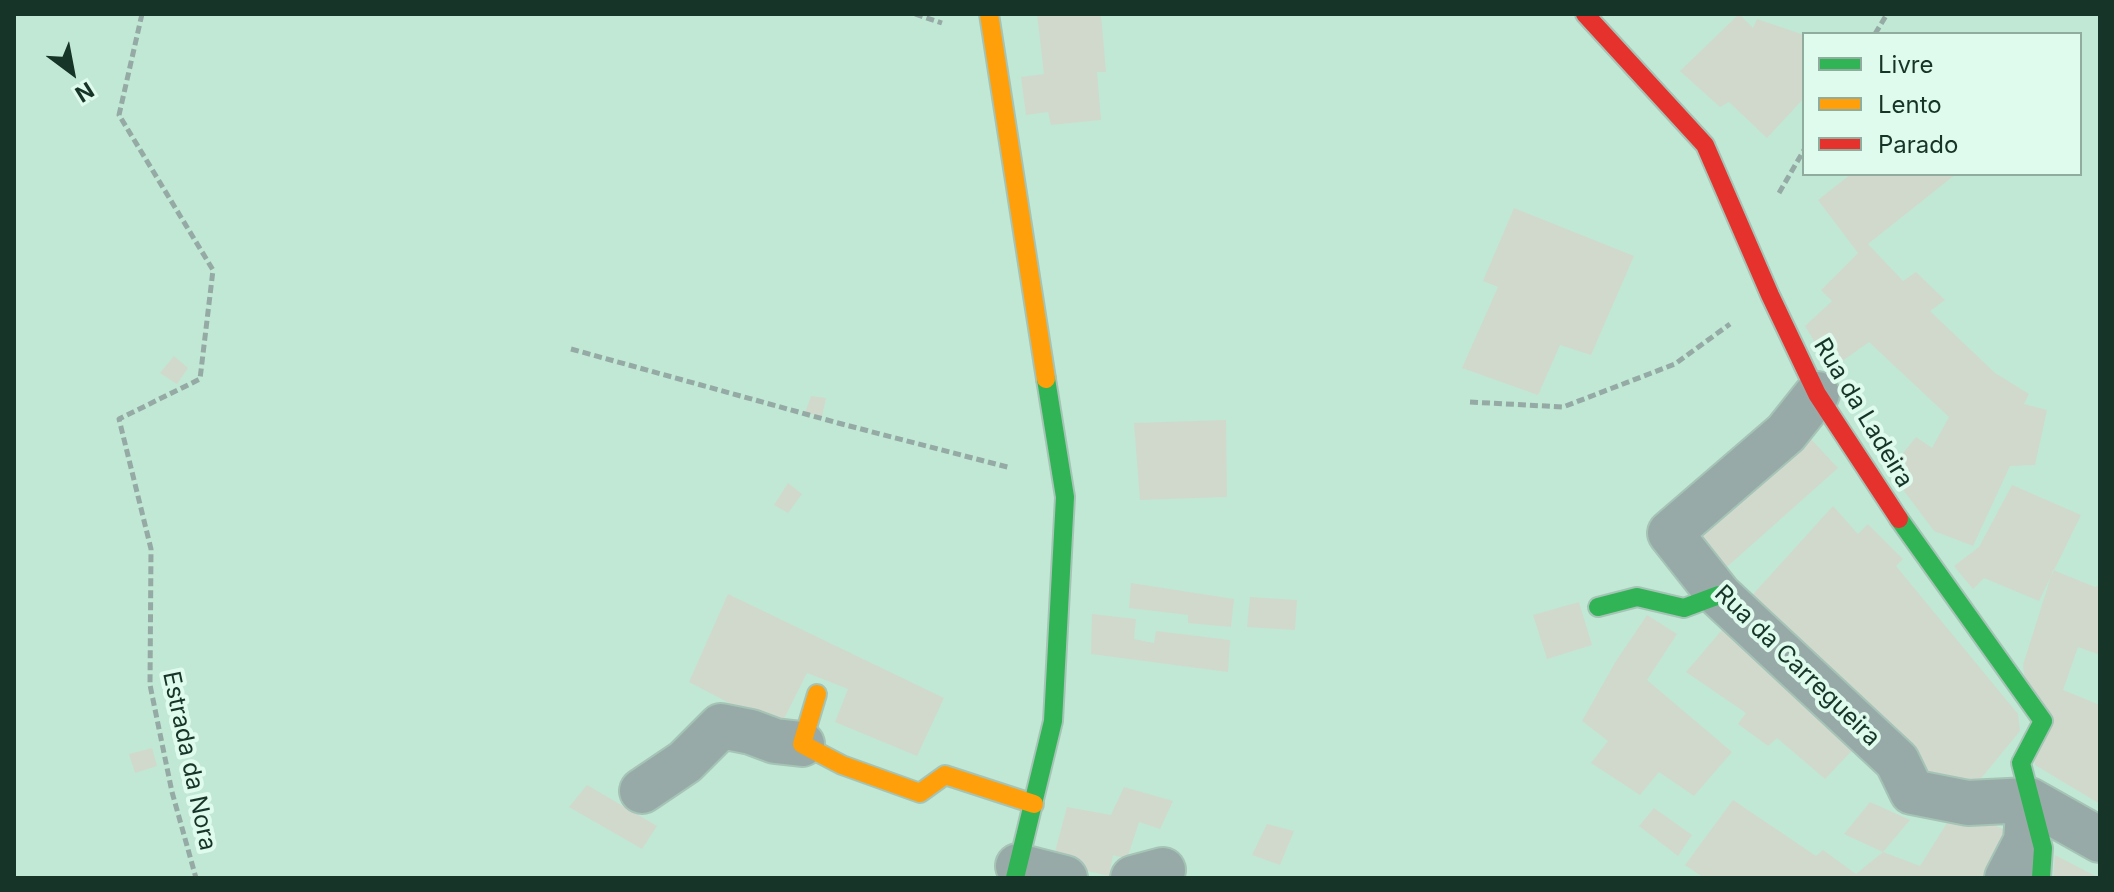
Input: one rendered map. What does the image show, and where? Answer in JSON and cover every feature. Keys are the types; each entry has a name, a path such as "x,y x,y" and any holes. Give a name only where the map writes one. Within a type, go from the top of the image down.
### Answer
{"street":[{"path":"989,14 1065,497 1053,721 1017,872 1065,878"},
{"name":"Rua da Ladeira","path":"1585,14 1705,145 1817,394 1905,527 2043,721 2021,763 2029,800"},
{"name":"Rua da Carregueira","path":"1817,394 1786,433 1670,533 1719,595 1897,761 1912,792 1968,803 2029,800"},
{"path":"1598,607 1637,597 1684,608 1719,595"},
{"path":"802,744 817,694"},
{"path":"642,791 685,762 721,726 775,741 802,744 842,765 920,793 945,775 1034,804"},
{"path":"2029,800 2100,840"},
{"path":"2007,878 2026,841 2029,800"},
{"path":"2029,800 2043,848 2041,878"}],"path":[{"name":"Estrada da Nora","path":"142,14 119,115 213,270 200,379 119,419 151,549 150,685 172,792 196,878"},
{"path":"1876,32 1887,14"},
{"path":"1470,402 1563,407 1675,364 1770,295"},
{"path":"571,349 1062,481"}],"building":[{"path":"1037,14 1101,14 1106,72 1097,72 1101,120 1051,125 1048,112 1026,115 1021,77 1044,74"},
{"path":"1739,14 1753,28 1757,19 1802,34 1802,100 1767,138 1729,102 1720,107 1680,71"},
{"path":"1848,176 1953,176 1868,244 1903,281 1916,272 1945,300 1930,311 1995,373 2029,394 2024,404 2047,410 2035,465 2010,466 1973,546 1934,531 1889,471 1916,437 1932,448 1949,417 1869,342 1831,369 1805,326 1832,301 1821,290 1858,253 1818,200"},
{"path":"1514,208 1634,256 1591,355 1560,345 1538,395 1462,368 1498,287 1483,281"},
{"path":"174,356 188,368 177,384 160,373"},
{"path":"811,396 826,398 822,416 805,413"},
{"path":"1226,420 1227,497 1140,500 1134,423"},
{"path":"1809,437 1838,468 1719,574 1688,538"},
{"path":"788,483 802,494 788,513 774,505"},
{"path":"2012,485 2081,515 2039,601 1984,578 1973,589 1954,566 1979,547"},
{"path":"1833,506 1858,534 1868,524 1903,559 1896,566 2018,714 2020,731 1969,793 1929,783 1746,602"},
{"path":"2053,570 2095,587 2100,585 2100,655 2078,647 2063,690 2100,705 2100,804 2035,765 2023,665"},
{"path":"1131,583 1234,599 1231,627 1188,623 1188,615 1129,608"},
{"path":"728,594 944,698 917,756 835,722 848,689 807,673 779,729 689,682"},
{"path":"1250,597 1297,600 1295,630 1247,627"},
{"path":"1579,602 1592,645 1547,659 1533,615"},
{"path":"1092,614 1136,619 1134,639 1154,643 1156,631 1230,640 1228,672 1091,654"},
{"path":"1647,615 1677,634 1647,680 1732,752 1694,796 1659,772 1640,795 1591,763 1608,741 1582,721"},
{"path":"1733,617 1865,737 1825,779 1777,738 1768,746 1738,724 1746,713 1686,672"},
{"path":"152,748 157,766 135,773 129,754"},
{"path":"587,785 657,826 642,849 569,807"},
{"path":"1124,787 1173,801 1160,829 1139,822 1127,859 1113,855 1109,876 1052,863 1067,807 1111,815"},
{"path":"1733,800 1816,856 1823,850 1856,874 1883,852 1920,866 1957,807 2013,834 1988,878 1704,878 1685,865"},
{"path":"1870,802 1910,820 1883,852 1844,834"},
{"path":"1654,808 1692,835 1678,856 1639,826"},
{"path":"1267,824 1294,831 1280,865 1252,855"},
{"path":"2055,855 2099,878 2053,878"}],"traffic: fast":[{"path":"1015,878 1053,721 1065,497 1046,379"},
{"path":"1899,519 2043,721 2021,763 2043,848 2041,878"},
{"path":"1598,607 1637,597 1684,608 1719,595"}],"traffic: slow":[{"path":"989,14 1046,379"},
{"path":"817,694 802,744 842,765 920,793 945,775 1034,804"}],"traffic: jam":[{"path":"1585,14 1705,145 1817,394 1899,519"}]}
